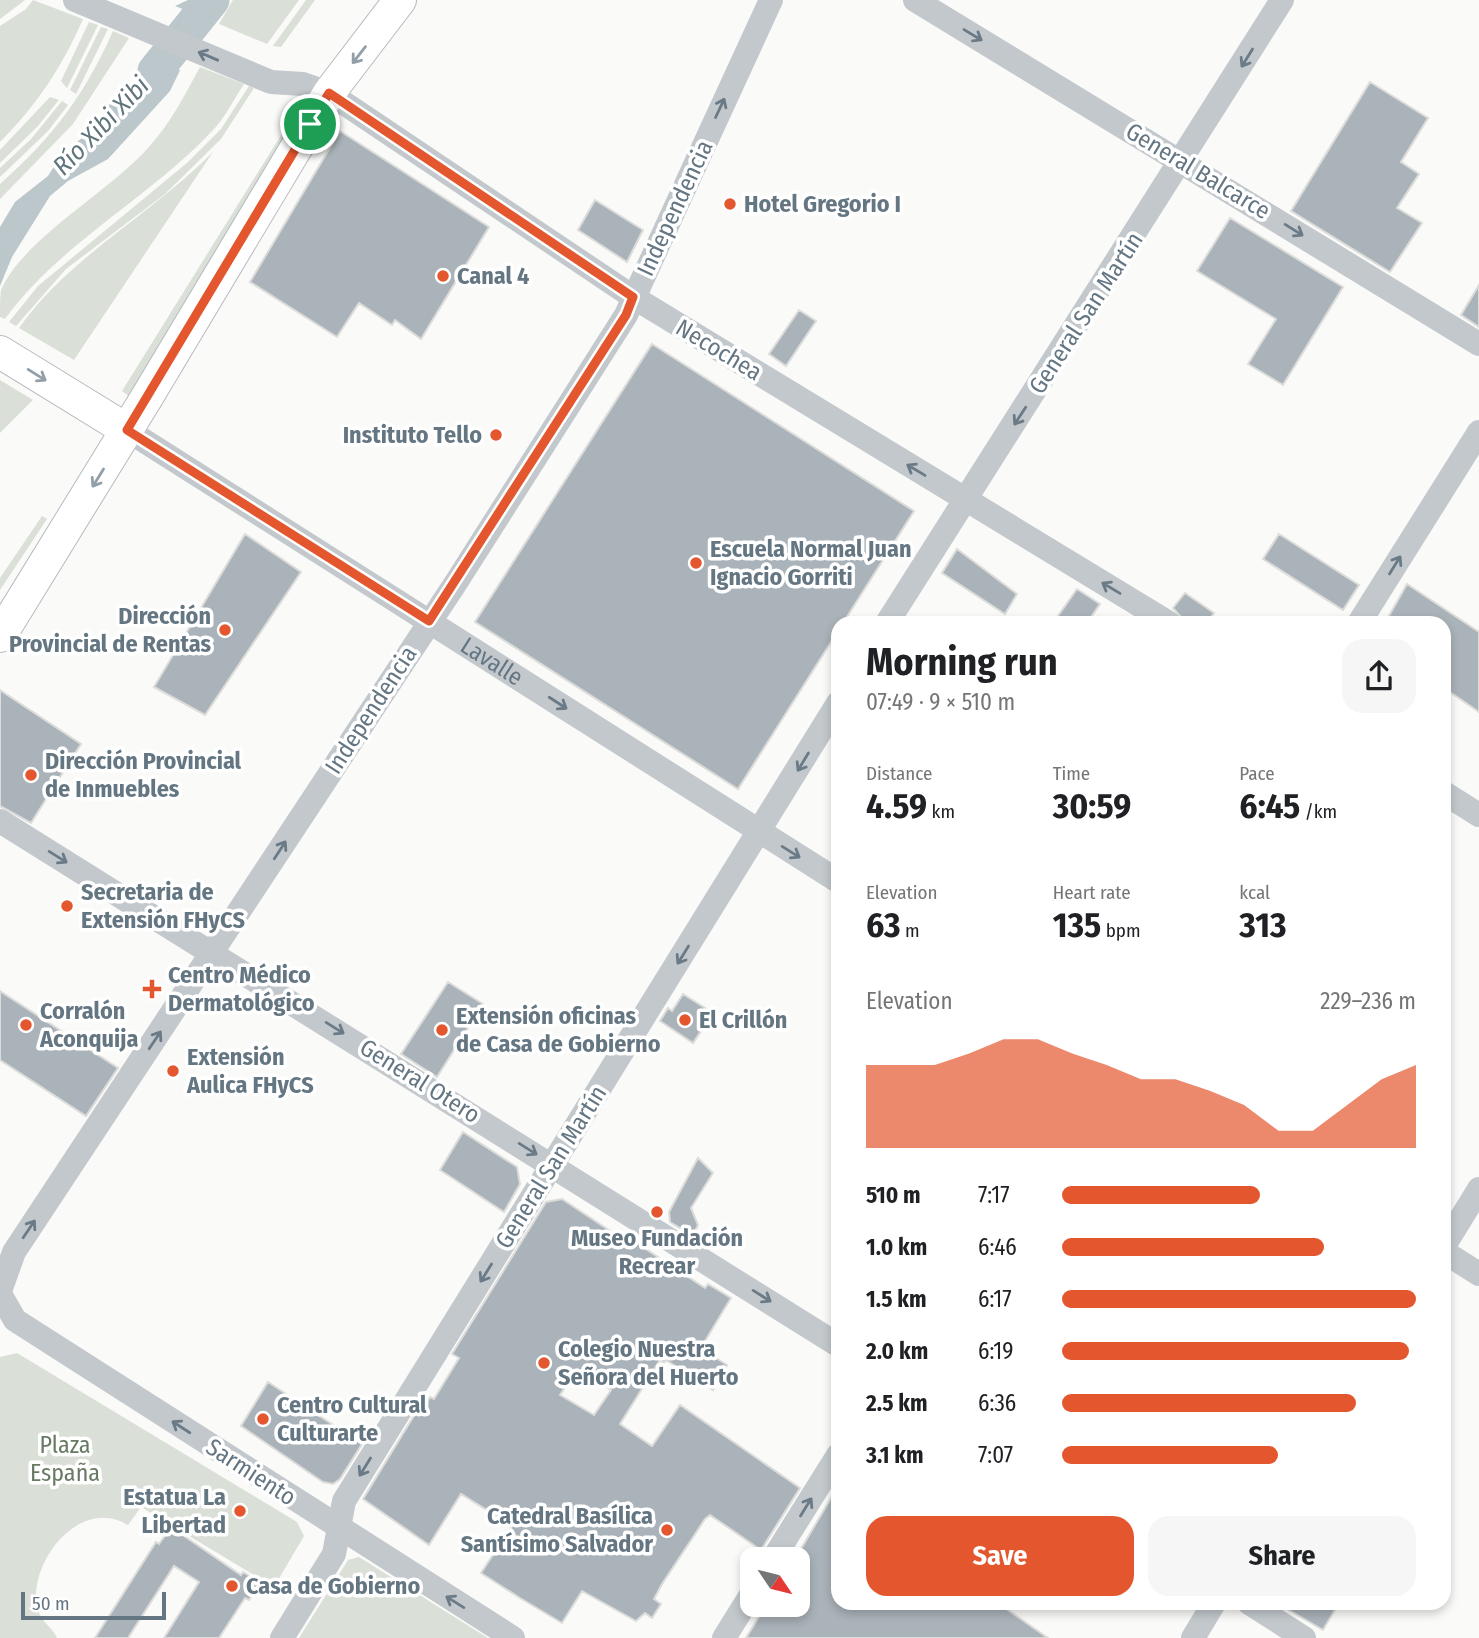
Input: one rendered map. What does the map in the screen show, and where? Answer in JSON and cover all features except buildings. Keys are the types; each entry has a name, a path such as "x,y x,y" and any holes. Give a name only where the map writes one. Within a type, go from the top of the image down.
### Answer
{"main road":[{"path":"0,636 329,93 400,0"},
{"name":"Lavalle","path":"0,352 127,430"}],"street":[{"name":"Necochea","path":"75,0 271,82 303,84 329,93 633,297 1157,616"},
{"name":"Independencia","path":"0,1292 14,1252 213,952 626,315 771,0"},
{"name":"General Balcarce","path":"915,0 1183,161 1479,344"},
{"name":"General San Martín","path":"891,616 955,512 966,501 1183,161 1282,0"},
{"name":"Lavalle","path":"127,430 831,877"},
{"path":"1363,616 1479,432"},
{"name":"General San Martín","path":"282,1638 334,1554 344,1501 831,715"},
{"path":"1451,797 1479,815"},
{"name":"General Otero","path":"0,821 553,1164 831,1341"},
{"path":"1451,1235 1479,1189"},
{"path":"1451,1256 1479,1274"},
{"name":"Sarmiento","path":"0,1292 15,1320 513,1638"},
{"path":"780,1547 831,1466"},
{"path":"1193,1638 1210,1610"},
{"path":"1260,1610 1304,1638"},
{"path":"724,1638 740,1612"}],"green space":[{"path":"0,0 25,0 0,19"},
{"path":"33,0 83,19 48,85 0,142 0,26 26,9"},
{"path":"233,0 299,0 267,44 219,24"},
{"path":"306,0 315,0 281,47 273,46"},
{"path":"89,22 98,25 67,88 61,81"},
{"path":"101,27 108,29 76,94 70,90"},
{"path":"113,31 129,38 73,124 0,199 0,184 36,149 66,114 91,76"},
{"path":"200,67 244,84 218,124 189,154 52,267 5,319 0,317 1,290 12,271 47,234 148,148 183,99"},
{"path":"249,86 254,88 221,139 165,194 66,269 16,326 9,322 38,286 187,163 221,129"},
{"path":"50,97 59,100 37,127 0,163 0,150"},
{"path":"62,101 68,105 48,131 0,177 0,168 31,139"},
{"path":"283,132 290,136 129,396 122,391"},
{"path":"213,152 74,360 19,328 39,303 86,257 164,196"},
{"path":"0,380 33,400 0,433"},
{"path":"42,516 47,519 0,590 0,578"},
{"name":"Plaza España","path":"17,1353 297,1522 304,1536 274,1587 141,1507 128,1525 111,1519 94,1519 79,1524 65,1534 53,1548 38,1581 36,1598 39,1613 57,1638 0,1638 0,1357"},
{"path":"359,1557 488,1638 299,1638 348,1560"}],"water":[{"path":"188,0 223,0 211,20 175,6"},
{"path":"154,56 185,60 170,91 108,159 68,181 50,196 12,257 0,286 0,227 15,202 48,176 62,154 92,130 111,102 139,81"}],"pier":[{"path":"154,45 188,59 185,72 150,58"}],"waterway":[{"name":"Río Xibi Xibi","path":"155,71 212,0"}],"place":[{"name":"Hotel Gregorio I","path":"730,204"},
{"name":"Canal 4","path":"443,276"},
{"name":"Instituto Tello","path":"496,435"},
{"name":"Escuela Normal Juan Ignacio Gorriti","path":"696,563"},
{"name":"Dirección Provincial de Rentas","path":"225,630"},
{"name":"Dirección Provincial de Inmuebles","path":"31,775"},
{"name":"Secretaria de Extensión FHyCS","path":"67,906"},
{"name":"Centro Médico Dermatológico","path":"152,989"},
{"name":"El Crillón","path":"685,1020"},
{"name":"Corralón Aconquija","path":"26,1025"},
{"name":"Extensión oficinas de Casa de Gobierno","path":"442,1030"},
{"name":"Extensión Aulica FHyCS","path":"173,1071"},
{"name":"Museo Fundación Recrear","path":"657,1212"},
{"name":"Colegio Nuestra Señora del Huerto","path":"544,1363"},
{"name":"Centro Cultural Culturarte","path":"263,1419"},
{"name":"Estatua La Libertad","path":"240,1511"},
{"name":"Catedral Basílica Santísimo Salvador","path":"667,1530"},
{"name":"Casa de Gobierno","path":"232,1586"}],"route":[{"path":"329,93 633,297 626,315 429,621 127,430 310,124 329,93"}]}
